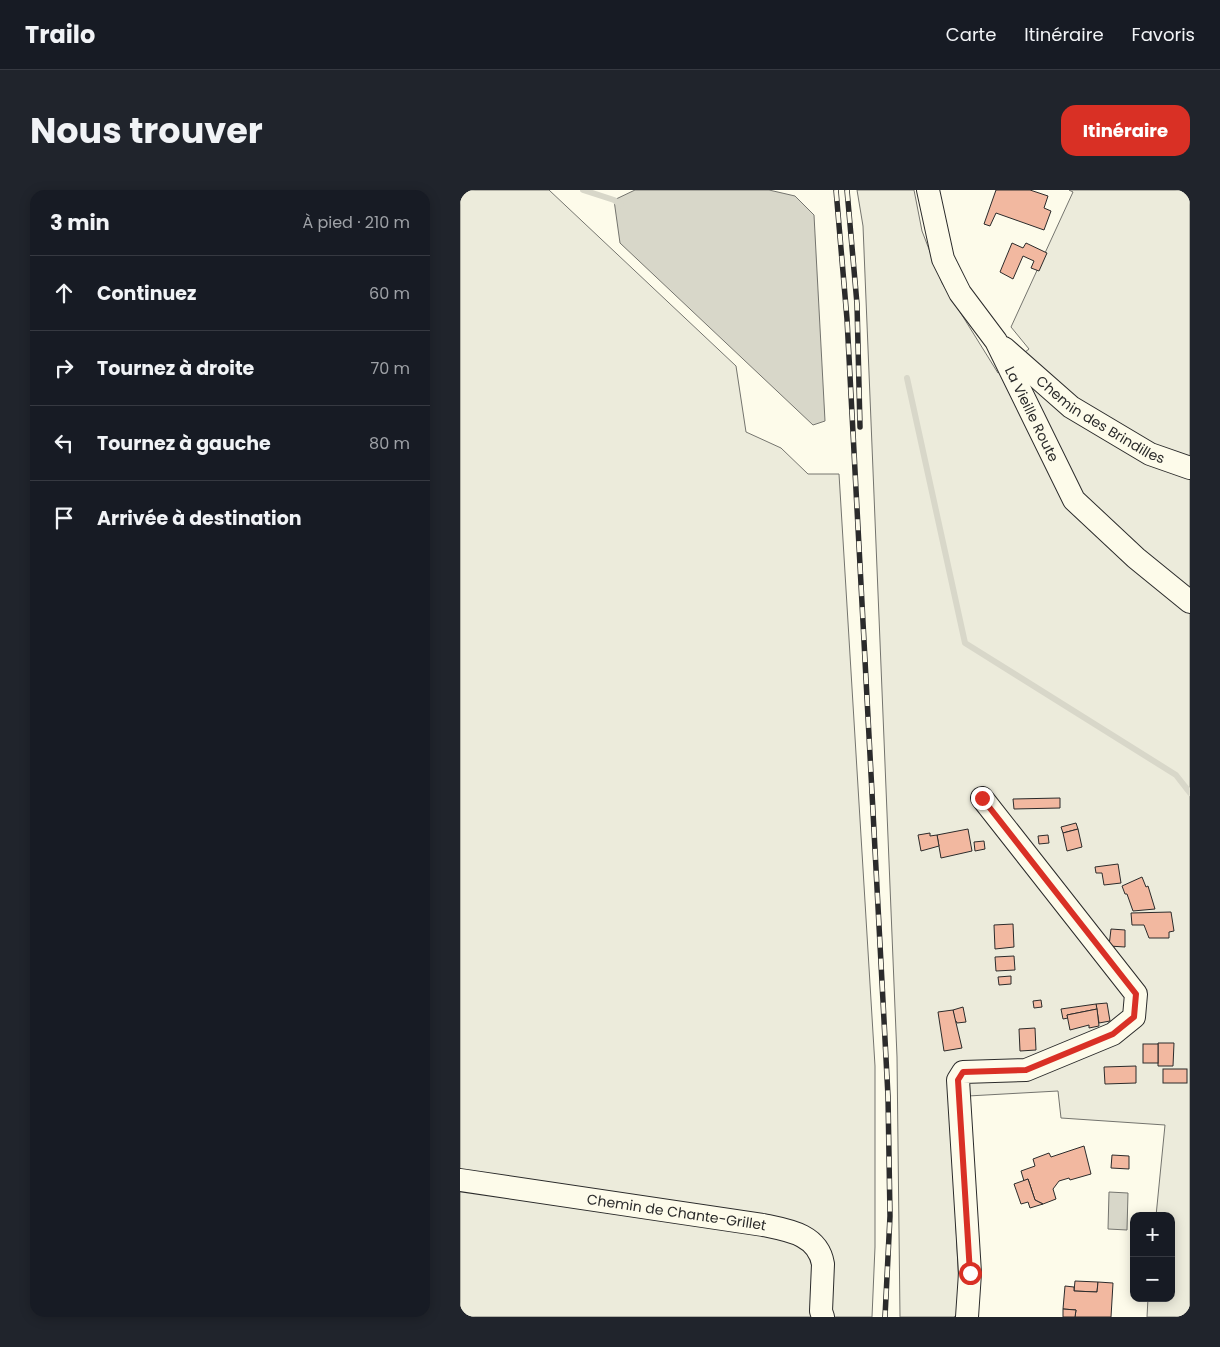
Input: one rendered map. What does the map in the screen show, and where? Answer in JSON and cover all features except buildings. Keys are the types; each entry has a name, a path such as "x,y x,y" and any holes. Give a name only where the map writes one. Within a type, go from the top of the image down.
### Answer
{"street":[{"name":"La Vieille Route","path":"928,190 943,259 960,293 996,341 1074,500 1136,558 1190,602"},
{"name":"Chemin des Brindilles","path":"996,341 1071,407 1150,454 1190,468"},
{"path":"967,1317 970,1273 958,1080 963,1072 1026,1070 1113,1034 1134,1017 1136,994 982,798"},
{"name":"Chemin de Chante-Grillet","path":"460,1180 763,1225 802,1235 817,1248 822,1256 821,1311 823,1317"}],"shaded area":[{"path":"460,190 549,190 736,366 746,432 781,448 808,474 839,474 875,1066 875,1247 872,1317 460,1317"},
{"path":"635,190 769,190 795,196 814,215 825,421 813,425 620,243 614,200"},
{"path":"857,190 914,190 922,231 942,283 998,373 1029,349 1011,327 1073,192 1069,190 1190,190 1190,1317 1147,1317 1148,1302 1175,1302 1175,1212 1156,1212 1165,1125 1061,1118 1058,1091 950,1097 960,1311 954,1317 900,1317 897,1057 863,226"},
{"path":"1109,1192 1128,1193 1127,1230 1108,1229"}],"waterway":[{"path":"583,190 614,200 621,205"},
{"path":"907,378 965,643 1176,775 1190,793"}],"railway":[{"path":"836,190 847,319 888,1096 890,1216 885,1317"},
{"path":"847,190 857,304 860,427"}],"route":[{"path":"970,1273 958,1080 963,1072 1026,1070 1113,1034 1134,1017 1136,994 982,798"}]}
